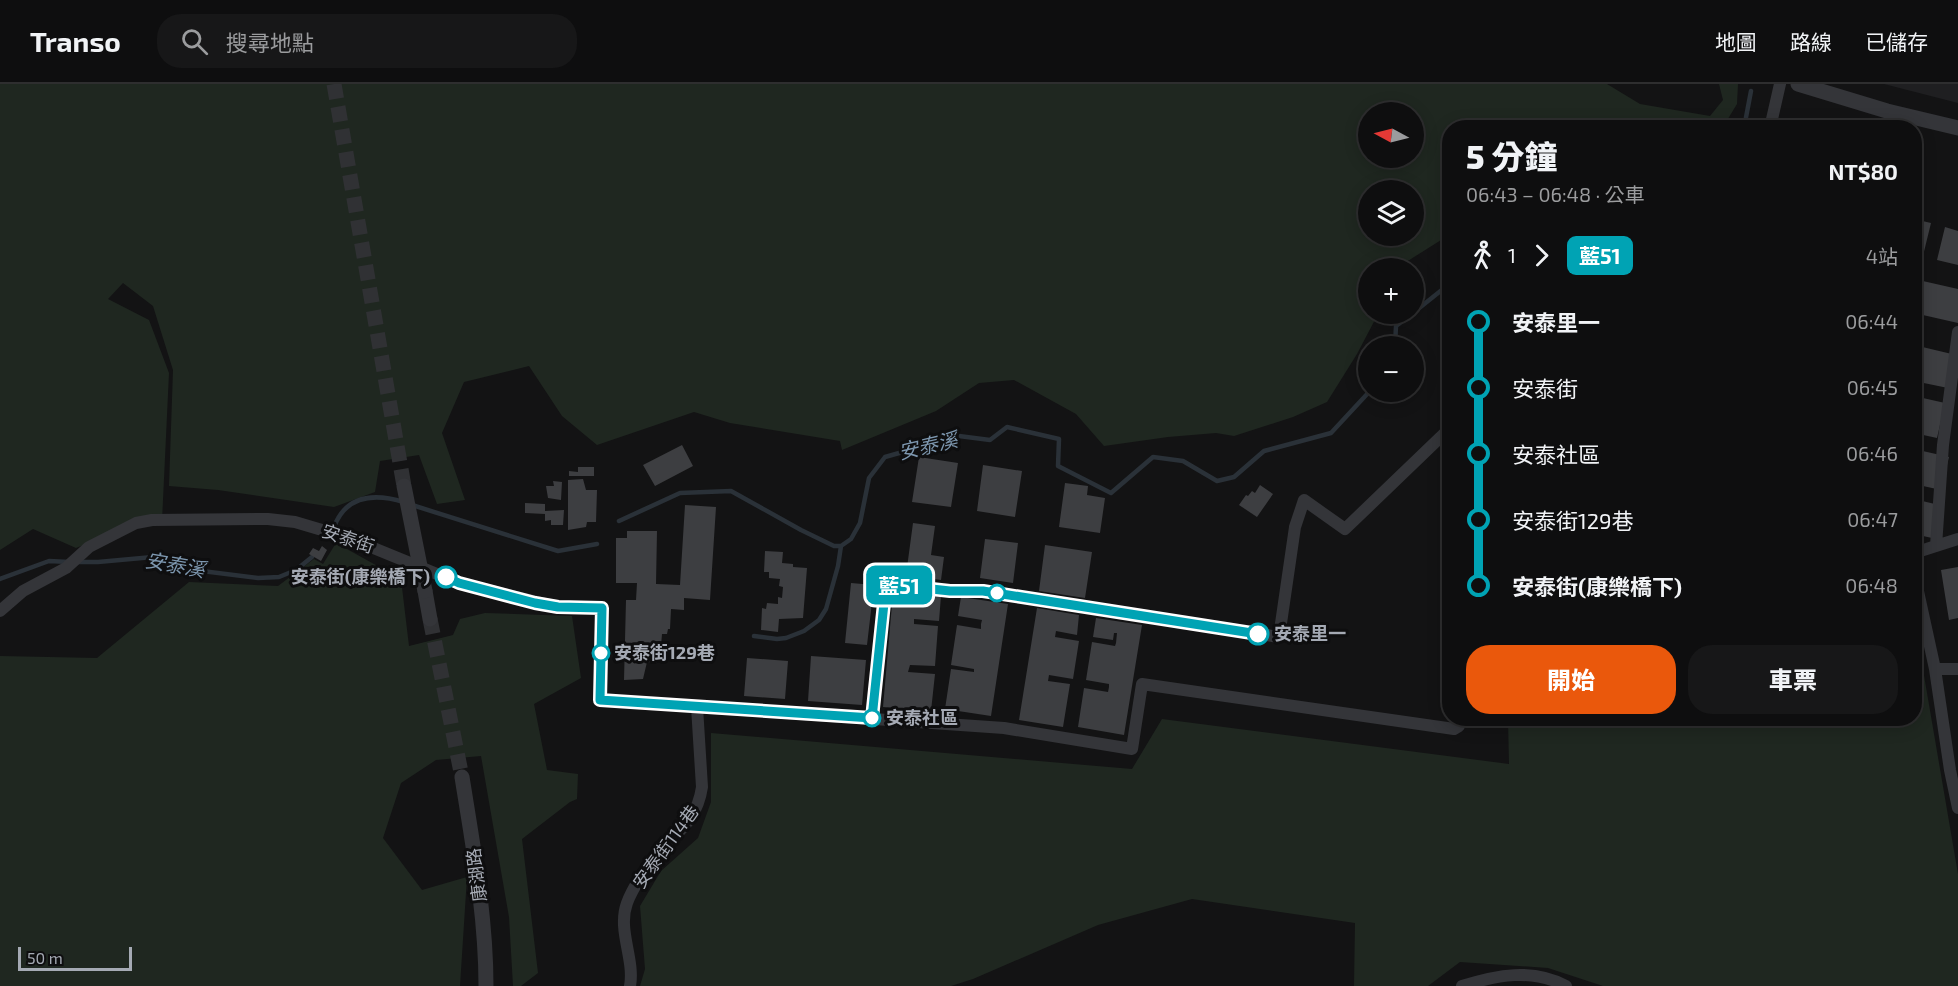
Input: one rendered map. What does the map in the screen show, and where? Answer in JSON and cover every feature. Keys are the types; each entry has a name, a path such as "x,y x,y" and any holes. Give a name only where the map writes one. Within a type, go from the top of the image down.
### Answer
{"street":[{"path":"1772,120 1780,84"},
{"path":"1798,84 1887,111 1958,128"},
{"path":"1936,546 1943,445 1958,332"},
{"path":"872,718 886,584 950,591 983,591 1280,637 1295,527 1304,500 1345,529 1442,436"},
{"path":"404,486 430,619"},
{"name":"安泰街","path":"0,611 23,591 66,568 89,547 136,523 152,520 268,519 295,522 350,538 459,583 558,607 602,608 600,700 1004,728 1132,749 1142,684 1454,729 1457,726"},
{"path":"1922,550 1958,539"},
{"path":"1922,610 1954,771 1958,808"},
{"path":"1935,669 1958,669"},
{"name":"安泰街114巷","path":"630,986 631,967 625,930 627,902 650,863 691,818 701,797 697,706"},
{"name":"康湖路","path":"462,777 477,872 486,980"},
{"path":"1462,986 1494,978 1525,974 1553,979 1566,986"}],"shaded area":[{"path":"0,84 1607,84 1640,104 1710,116 1723,100 1719,84 1738,84 1737,104 1727,120 1442,120 1442,239 1413,258 1358,258 1358,324 1373,324 1366,336 1358,336 1358,352 1327,402 1293,417 1234,436 1216,433 1104,446 1076,414 1014,380 979,383 936,411 842,450 840,441 730,423 694,412 597,445 562,416 529,366 464,382 442,433 465,500 437,504 419,455 380,461 375,492 334,507 218,490 169,486 173,370 153,306 123,283 108,299 149,320 169,373 162,521 140,522 76,548 33,529 0,550"},
{"path":"1884,84 1958,84 1958,103"},
{"path":"336,543 401,579 409,646 453,635 460,619 485,613 572,616 581,678 534,704 547,770 578,774 577,799 522,839 538,973 521,986 513,986 509,917 481,756 436,760 401,783 383,838 422,890 467,877 460,986 0,986 0,656 97,658 189,582 278,586 314,559 323,564"},
{"path":"1922,664 1958,874 1958,986 1603,986 1548,968 1460,962 1428,986 1354,986 1355,923 1192,899 1098,925 973,979 951,986 640,986 645,969 640,906 661,871 698,838 711,802 711,733 1132,769 1162,719 1509,764 1508,726 1922,726"}],"building":[{"path":"1922,221 1931,223 1922,260"},
{"path":"1945,227 1958,231 1958,265 1937,260"},
{"path":"1922,281 1958,289 1958,323 1922,315"},
{"path":"1922,347 1956,355 1948,388 1922,383"},
{"path":"1922,398 1945,403 1937,438 1922,435"},
{"path":"682,445 693,466 655,486 643,465"},
{"path":"1922,451 1949,457 1941,490 1922,486"},
{"path":"919,457 958,463 951,507 912,502"},
{"path":"983,465 1022,471 1015,517 977,511"},
{"path":"578,467 594,467 594,476 569,476 569,471 578,472"},
{"path":"583,479 586,490 597,490 596,522 587,522 586,527 568,530 568,480"},
{"path":"553,481 562,482 561,500 548,498 546,486 554,486"},
{"path":"1065,483 1088,486 1087,495 1105,498 1100,533 1059,527"},
{"path":"1260,485 1273,494 1257,517 1239,505 1246,495 1248,496 1252,491 1255,493"},
{"path":"1922,501 1939,505 1932,538 1922,536"},
{"path":"525,503 545,504 545,511 564,510 563,525 551,525 551,520 545,521 545,514 525,513"},
{"path":"685,505 716,507 710,600 684,598 684,610 671,609 670,629 667,634 662,634 661,646 658,646 657,663 647,662 643,679 624,680 626,600 636,600 637,583 616,583 616,538 627,538 627,531 657,531 656,584 680,585"},
{"path":"913,523 935,526 931,555 944,557 941,580 906,575"},
{"path":"985,539 1018,543 1013,583 980,578"},
{"path":"1045,545 1092,552 1085,598 1039,591"},
{"path":"322,546 327,550 321,561 309,554 313,548 319,551"},
{"path":"765,551 783,552 782,563 807,568 803,618 779,619 778,632 761,630 762,608 766,609 767,603 778,604 778,597 782,598 783,587 779,586 780,579 769,578 769,572 764,572"},
{"path":"1958,567 1958,618 1949,620 1941,570"},
{"path":"851,583 874,585 867,645 845,643"},
{"path":"893,593 941,596 939,621 914,619 914,624 938,626 935,666 910,665 908,672 935,674 931,711 883,707"},
{"path":"961,597 1008,604 991,716 945,709 951,669 974,672 974,669 951,665 957,625 981,629 982,620 958,616"},
{"path":"1037,608 1079,615 1077,635 1056,631 1055,637 1079,641 1073,679 1049,675 1048,681 1070,684 1063,727 1019,720"},
{"path":"1096,618 1142,625 1124,735 1078,727 1084,688 1108,692 1109,687 1109,684 1086,680 1092,642 1115,646 1116,643 1117,633 1114,633 1113,640 1093,637"},
{"path":"811,656 866,660 862,705 808,701"},
{"path":"747,658 788,661 785,699 744,696"}],"waterway":[{"name":"安泰溪","path":"1746,120 1751,91"},
{"name":"安泰溪","path":"1424,304 1442,290"},
{"name":"安泰溪","path":"1396,336 1396,326 1399,324"},
{"name":"安泰溪","path":"619,521 680,493 731,491 801,530 834,546 841,546 851,539 860,523 869,478 885,457 959,436 990,440 1007,427 1059,439 1058,466 1111,493 1153,457 1183,461 1217,481 1234,477 1264,451 1331,433 1360,402"},
{"name":"安泰溪","path":"334,527 346,508 362,499 382,498 404,502"},
{"name":"安泰溪","path":"412,505 558,551 597,544"},
{"path":"754,636 786,638 804,631 819,620 826,609 841,546"},
{"name":"安泰溪","path":"78,562 153,557 186,569 258,578 279,577 296,570 312,557"},
{"name":"安泰溪","path":"0,579 49,561 69,562"}],"tunnel":[{"path":"334,84 404,486"},
{"path":"430,619 462,777"}],"bus line":[{"name":"藍51","path":"446,577 459,583 535,603 558,607 602,608 600,700 872,718 886,584 950,591 983,591 1258,634"}],"place":[{"name":"安泰街(康樂橋下)","path":"446,577"},
{"name":"安泰里一","path":"1258,634"},
{"name":"安泰街129巷","path":"601,653"},
{"name":"安泰社區","path":"872,718"}]}
